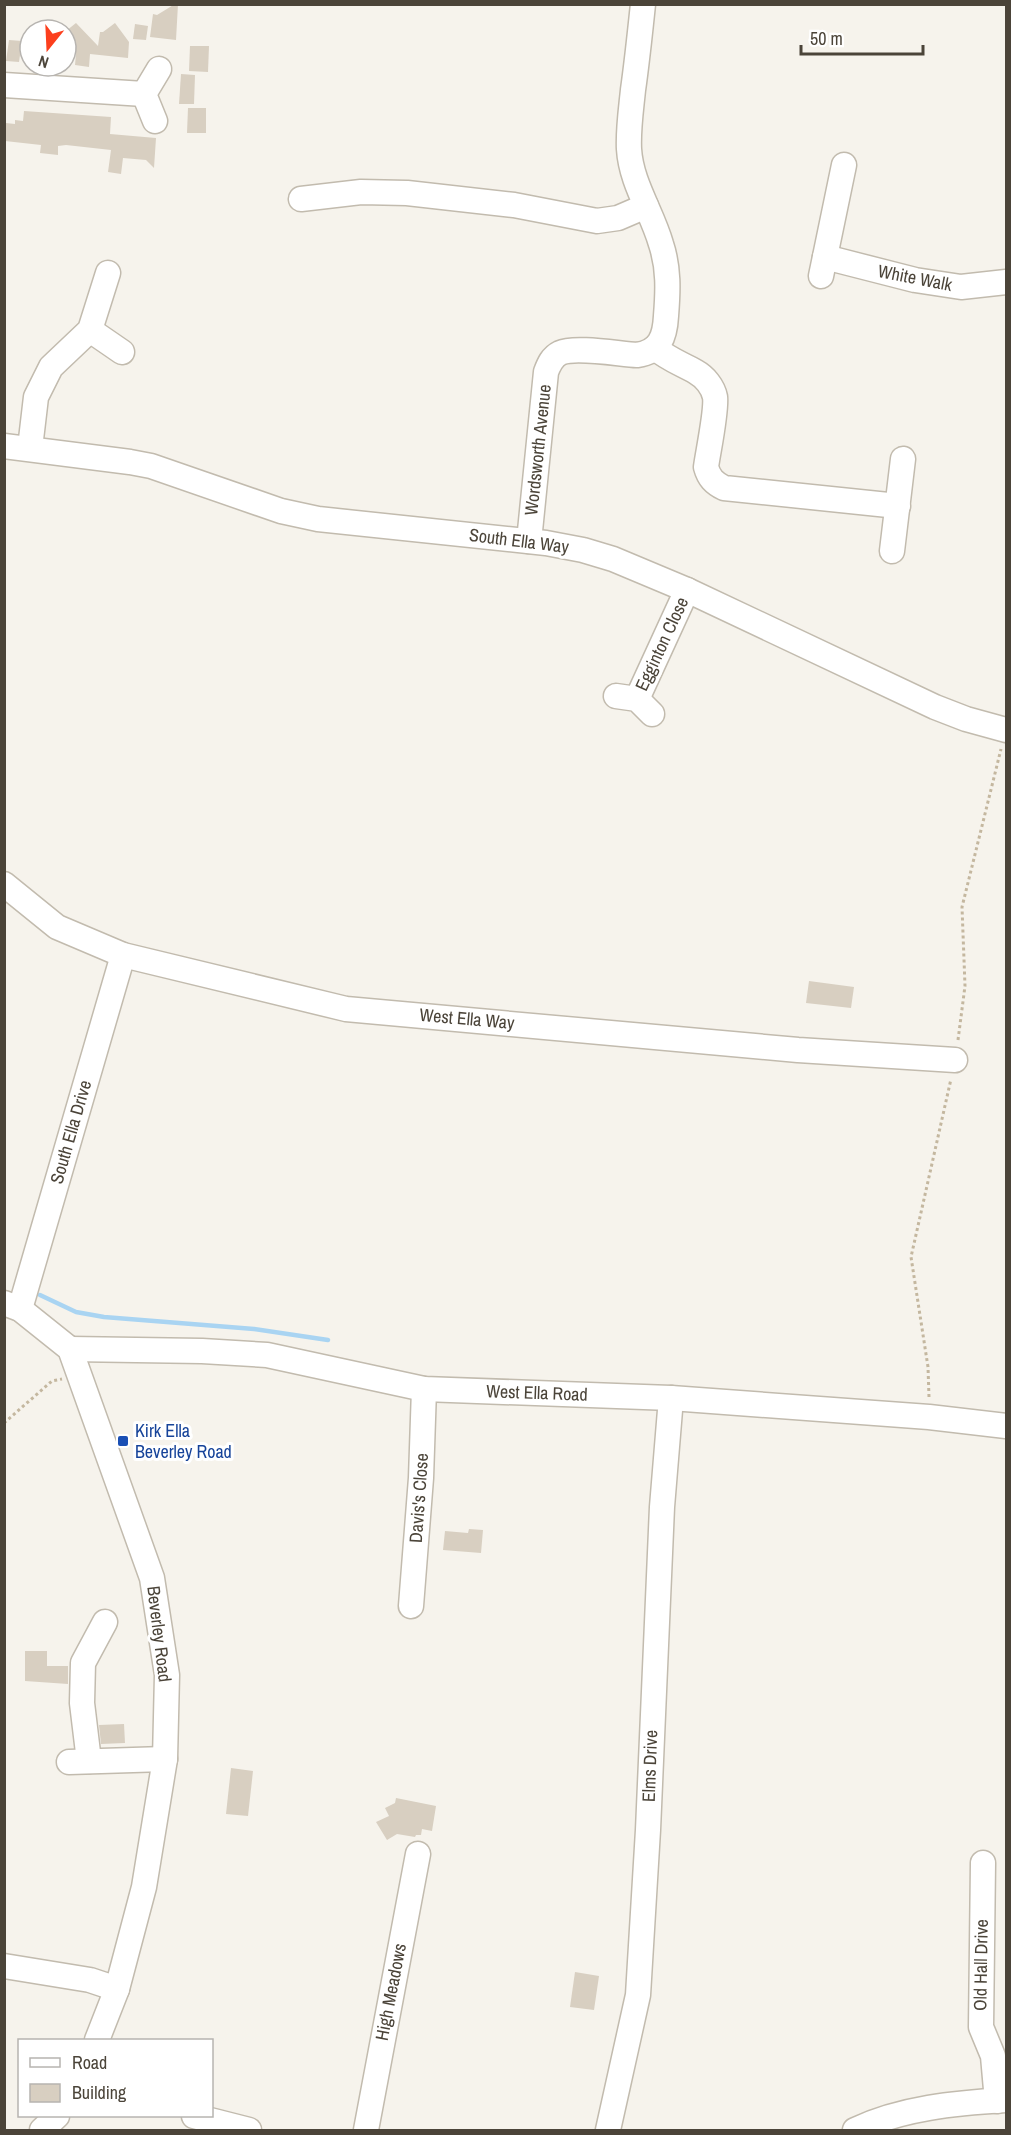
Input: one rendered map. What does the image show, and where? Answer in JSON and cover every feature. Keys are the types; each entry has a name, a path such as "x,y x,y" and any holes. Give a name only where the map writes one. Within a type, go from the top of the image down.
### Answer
{"street":[{"path":"643,4 628,135 632,166 662,244 667,274 664,334 655,348 672,361 697,372 712,389 716,400 706,467 710,477 724,488 898,506"},
{"path":"144,94 159,69"},
{"path":"4,85 144,94"},
{"path":"144,94 155,121"},
{"name":"White Walk","path":"845,164 823,267 961,287 1006,282"},
{"path":"301,199 361,192 407,193 514,205 597,221 618,218 646,206"},
{"path":"30,448 36,398 51,367 90,330 113,265"},
{"path":"90,330 122,352"},
{"name":"Wordsworth Avenue","path":"529,541 546,372 552,360 568,350 637,355 645,354 655,348"},
{"name":"South Ella Way","path":"4,446 151,466 281,512 318,519 529,541 583,550 613,559 687,590 935,707 966,719 1006,730"},
{"path":"892,551 903,459"},
{"name":"Egginton Close","path":"635,703 687,590"},
{"name":"West Ella Way","path":"4,884 57,927 123,955 346,1008 798,1050 955,1060"},
{"name":"South Ella Drive","path":"12,1306 123,955"},
{"path":"12,1306 70,1349"},
{"name":"Beverley Road","path":"70,1349 152,1578 167,1675 165,1759 144,1887 117,1989 97,2039"},
{"name":"West Ella Road","path":"70,1349 202,1351 267,1355 424,1389 671,1398 929,1417 1006,1426"},
{"name":"Davis's Close","path":"411,1606 421,1478 424,1389"},
{"name":"Elms Drive","path":"608,2130 638,1995 648,1830 662,1507 671,1398"},
{"path":"103,1633 83,1663 79,1762 165,1759"},
{"name":"High Meadows","path":"366,2130 418,1854"},
{"name":"Old Hall Drive","path":"983,1863 981,2027 993,2056 1002,2100"},
{"path":"4,1966 90,1980 117,1989"},
{"path":"855,2130 873,2122 949,2104 1002,2100"},
{"path":"42,2130 55,2117"},
{"path":"201,2117 249,2130"}],"path":[{"path":"4,1423 52,1381 80,1376"}],"building":[{"path":"178,4 176,40 150,37 153,14 157,15"},
{"path":"115,23 129,42 128,58 90,54 89,67 78,65 78,25 98,46 100,32"},
{"path":"135,24 148,26 146,40 133,39"},
{"path":"9,40 18,41 18,62 6,61"},
{"path":"190,46 209,46 208,72 189,71"},
{"path":"181,74 195,75 194,104 179,104"},
{"path":"188,108 206,108 206,133 187,133"},
{"path":"24,111 111,117 110,134 156,138 154,168 146,160 123,158 121,174 108,172 111,150 66,145 58,146 58,155 40,153 41,145 5,141 6,123 15,124 15,120 23,121"},
{"path":"809,981 854,987 851,1008 806,1003"},
{"path":"469,1529 483,1530 481,1553 443,1550 445,1531 468,1533"},
{"path":"25,1651 47,1651 47,1666 68,1666 68,1684 25,1681"},
{"path":"124,1724 125,1743 101,1744 99,1725"},
{"path":"231,1768 253,1771 248,1816 226,1814"},
{"path":"396,1798 436,1806 432,1831 422,1829 421,1835 415,1837 397,1834 387,1840 376,1822 389,1816 385,1808 395,1803"},
{"path":"575,1972 599,1976 594,2010 570,2007"}],"waterway":[{"path":"40,1295 76,1312 104,1317 254,1329 328,1340"}],"place":[{"name":"Kirk Ella Beverley Road","path":"123,1441"}]}
